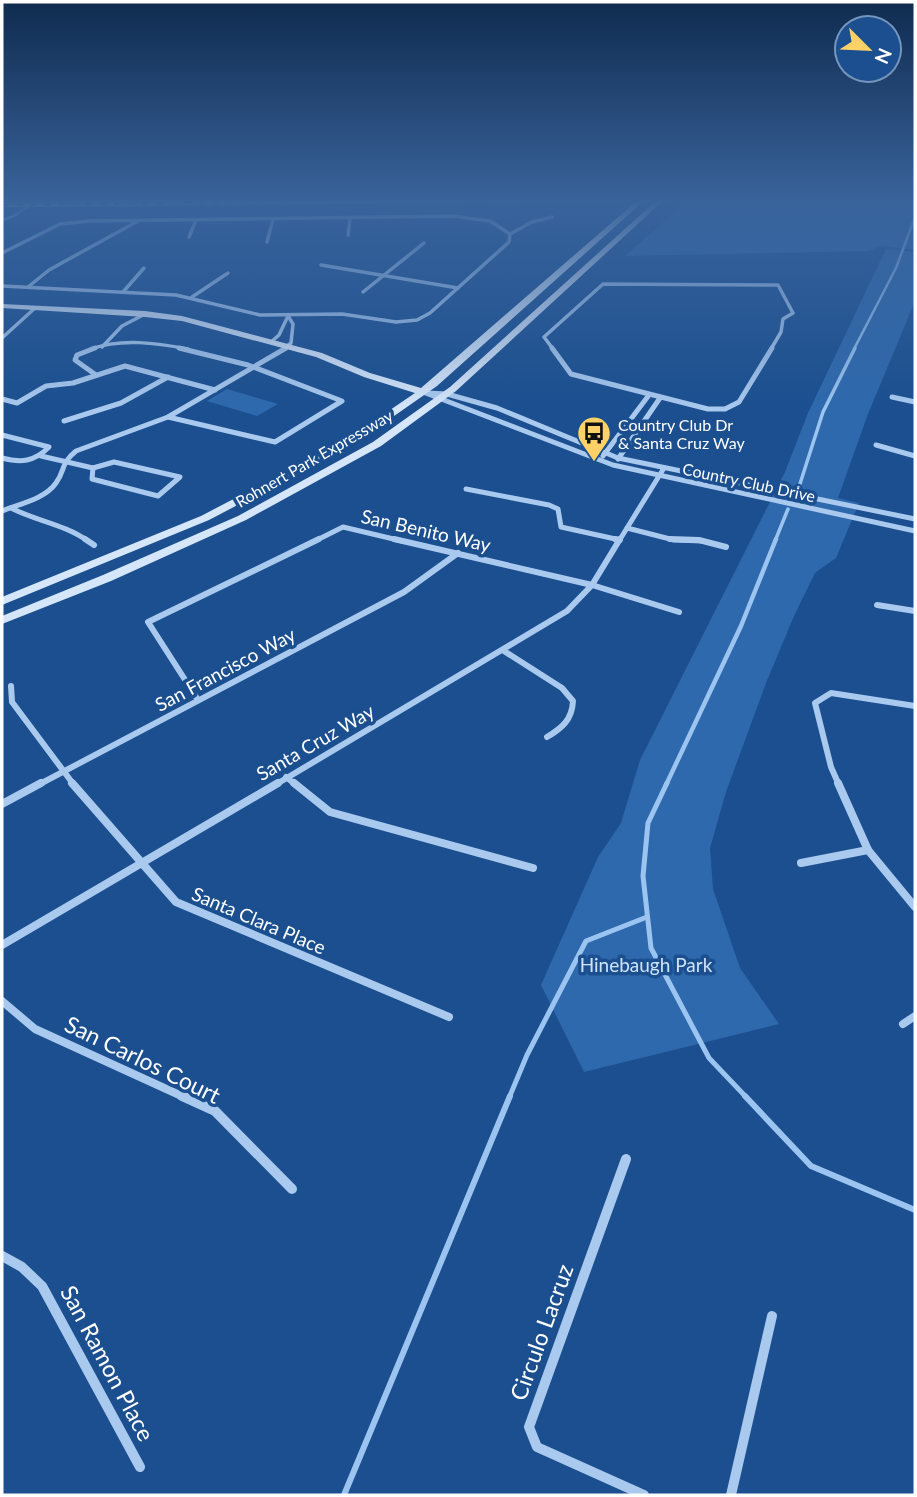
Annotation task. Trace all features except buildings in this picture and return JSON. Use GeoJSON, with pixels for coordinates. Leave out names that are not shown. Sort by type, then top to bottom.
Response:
{"type":"FeatureCollection","features":[{"type":"Feature","properties":{"kind":"main road","name":"Rohnert Park Expressway"},"geometry":{"type":"LineString","coordinates":[[2,601],[205,518],[318,460],[423,392],[563,269]]}},
{"type":"Feature","properties":{"kind":"main road","name":"Rohnert Park Expressway"},"geometry":{"type":"LineString","coordinates":[[2,620],[153,558],[242,517],[377,444],[443,398],[585,269]]}},
{"type":"Feature","properties":{"kind":"main road","name":"Country Club Drive"},"geometry":{"type":"LineString","coordinates":[[2,306],[145,314],[202,324],[287,346],[423,392]]}},
{"type":"Feature","properties":{"kind":"street"},"geometry":{"type":"LineString","coordinates":[[28,287],[51,269]]}},
{"type":"Feature","properties":{"kind":"street"},"geometry":{"type":"LineString","coordinates":[[123,292],[143,269]]}},
{"type":"Feature","properties":{"kind":"street"},"geometry":{"type":"LineString","coordinates":[[346,269],[458,288]]}},
{"type":"Feature","properties":{"kind":"street"},"geometry":{"type":"LineString","coordinates":[[363,292],[392,269]]}},
{"type":"Feature","properties":{"kind":"street"},"geometry":{"type":"LineString","coordinates":[[2,286],[192,297],[260,315],[342,314],[396,323],[417,320],[430,313],[479,269]]}},
{"type":"Feature","properties":{"kind":"street"},"geometry":{"type":"LineString","coordinates":[[192,297],[228,273]]}},
{"type":"Feature","properties":{"kind":"street"},"geometry":{"type":"LineString","coordinates":[[603,284],[778,285],[793,313],[783,319],[781,332],[739,402],[725,409],[708,409],[649,395],[570,374],[544,337],[603,284]]}},
{"type":"Feature","properties":{"kind":"street"},"geometry":{"type":"LineString","coordinates":[[2,338],[34,308]]}},
{"type":"Feature","properties":{"kind":"street"},"geometry":{"type":"LineString","coordinates":[[102,347],[122,326],[145,314]]}},
{"type":"Feature","properties":{"kind":"street"},"geometry":{"type":"LineString","coordinates":[[271,342],[279,335],[288,316]]}},
{"type":"Feature","properties":{"kind":"street"},"geometry":{"type":"LineString","coordinates":[[2,511],[42,495],[55,485],[64,461],[76,451],[168,417],[287,346],[291,343],[293,324],[288,316]]}},
{"type":"Feature","properties":{"kind":"street"},"geometry":{"type":"LineString","coordinates":[[96,375],[75,360],[83,351],[137,342],[156,343],[309,386],[342,401],[275,442],[168,417]]}},
{"type":"Feature","properties":{"kind":"street"},"geometry":{"type":"LineString","coordinates":[[2,400],[17,403],[46,387],[125,366],[215,390]]}},
{"type":"Feature","properties":{"kind":"street"},"geometry":{"type":"LineString","coordinates":[[64,421],[121,402],[168,377]]}},
{"type":"Feature","properties":{"kind":"street","name":"Country Club Drive"},"geometry":{"type":"LineString","coordinates":[[423,392],[542,424],[618,458],[915,519]]}},
{"type":"Feature","properties":{"kind":"street","name":"Country Club Drive"},"geometry":{"type":"LineString","coordinates":[[423,392],[487,414],[568,450],[613,466],[915,531]]}},
{"type":"Feature","properties":{"kind":"street"},"geometry":{"type":"LineString","coordinates":[[600,461],[649,395]]}},
{"type":"Feature","properties":{"kind":"street"},"geometry":{"type":"LineString","coordinates":[[892,397],[915,402]]}},
{"type":"Feature","properties":{"kind":"street"},"geometry":{"type":"LineString","coordinates":[[613,466],[660,398]]}},
{"type":"Feature","properties":{"kind":"street"},"geometry":{"type":"LineString","coordinates":[[2,435],[49,447],[41,456],[25,463],[2,458]]}},
{"type":"Feature","properties":{"kind":"street"},"geometry":{"type":"LineString","coordinates":[[876,445],[915,456]]}},
{"type":"Feature","properties":{"kind":"street"},"geometry":{"type":"LineString","coordinates":[[41,456],[93,468],[114,463],[180,477],[158,496],[92,479],[93,468]]}},
{"type":"Feature","properties":{"kind":"street","name":"Santa Cruz Way"},"geometry":{"type":"LineString","coordinates":[[2,945],[504,651],[567,611],[592,585],[664,468]]}},
{"type":"Feature","properties":{"kind":"street"},"geometry":{"type":"LineString","coordinates":[[466,489],[558,509],[561,527],[620,540]]}},
{"type":"Feature","properties":{"kind":"street"},"geometry":{"type":"LineString","coordinates":[[11,508],[30,518],[71,529],[94,545]]}},
{"type":"Feature","properties":{"kind":"street","name":"San Benito Way"},"geometry":{"type":"LineString","coordinates":[[198,700],[148,622],[343,527],[592,585],[679,611]]}},
{"type":"Feature","properties":{"kind":"street"},"geometry":{"type":"LineString","coordinates":[[627,528],[674,540],[699,540],[726,547]]}},
{"type":"Feature","properties":{"kind":"street","name":"San Francisco Way"},"geometry":{"type":"LineString","coordinates":[[2,804],[404,592],[458,553]]}},
{"type":"Feature","properties":{"kind":"street"},"geometry":{"type":"LineString","coordinates":[[877,605],[915,611]]}},
{"type":"Feature","properties":{"kind":"street"},"geometry":{"type":"LineString","coordinates":[[504,651],[562,688],[573,701],[573,713],[566,725],[547,737]]}},
{"type":"Feature","properties":{"kind":"street","name":"Santa Clara Place"},"geometry":{"type":"LineString","coordinates":[[11,686],[12,702],[63,772],[176,902],[449,1017]]}},
{"type":"Feature","properties":{"kind":"street"},"geometry":{"type":"LineString","coordinates":[[915,706],[831,693],[814,703],[831,767],[868,850],[915,907]]}},
{"type":"Feature","properties":{"kind":"street"},"geometry":{"type":"LineString","coordinates":[[286,777],[330,812],[533,868]]}},
{"type":"Feature","properties":{"kind":"street"},"geometry":{"type":"LineString","coordinates":[[801,863],[868,850]]}},
{"type":"Feature","properties":{"kind":"street","name":"San Carlos Court"},"geometry":{"type":"LineString","coordinates":[[2,1001],[35,1029],[215,1111],[292,1189]]}},
{"type":"Feature","properties":{"kind":"street"},"geometry":{"type":"LineString","coordinates":[[903,1024],[915,1016]]}},
{"type":"Feature","properties":{"kind":"street","name":"Circulo Lacruz"},"geometry":{"type":"LineString","coordinates":[[626,1159],[529,1427],[537,1447],[644,1495]]}},
{"type":"Feature","properties":{"kind":"street","name":"San Ramon Place"},"geometry":{"type":"LineString","coordinates":[[2,1256],[22,1267],[43,1286],[140,1467]]}},
{"type":"Feature","properties":{"kind":"street"},"geometry":{"type":"LineString","coordinates":[[731,1495],[772,1316]]}},
{"type":"Feature","properties":{"kind":"green space","name":"Hinebaugh Park"},"geometry":{"type":"Polygon","coordinates":[[[877,269],[915,269],[915,301],[868,414],[838,498],[859,503],[836,558],[815,573],[794,616],[726,792],[710,848],[713,889],[740,968],[779,1024],[584,1072],[541,985],[598,857],[621,823],[640,760],[785,472],[808,413],[877,269]]]}},
{"type":"Feature","properties":{"kind":"green space"},"geometry":{"type":"Polygon","coordinates":[[[227,389],[278,404],[257,416],[207,401],[227,389]]]}},
{"type":"Feature","properties":{"kind":"waterway"},"geometry":{"type":"LineString","coordinates":[[854,349],[896,269]]}},
{"type":"Feature","properties":{"kind":"waterway"},"geometry":{"type":"LineString","coordinates":[[798,490],[823,412],[855,348]]}},
{"type":"Feature","properties":{"kind":"waterway"},"geometry":{"type":"LineString","coordinates":[[775,541],[788,509]]}},
{"type":"Feature","properties":{"kind":"waterway"},"geometry":{"type":"LineString","coordinates":[[666,785],[741,626],[776,539]]}},
{"type":"Feature","properties":{"kind":"waterway"},"geometry":{"type":"LineString","coordinates":[[667,783],[648,823],[643,876],[651,948],[709,1058],[747,1098]]}},
{"type":"Feature","properties":{"kind":"waterway"},"geometry":{"type":"LineString","coordinates":[[509,1098],[527,1055],[586,941],[647,917]]}},
{"type":"Feature","properties":{"kind":"waterway"},"geometry":{"type":"LineString","coordinates":[[344,1495],[510,1096]]}},
{"type":"Feature","properties":{"kind":"waterway"},"geometry":{"type":"LineString","coordinates":[[745,1096],[811,1166],[915,1210]]}},
{"type":"Feature","properties":{"kind":"place","name":"Country Club Dr & Santa Cruz Way"},"geometry":{"type":"Point","coordinates":[594,463]}}]}
